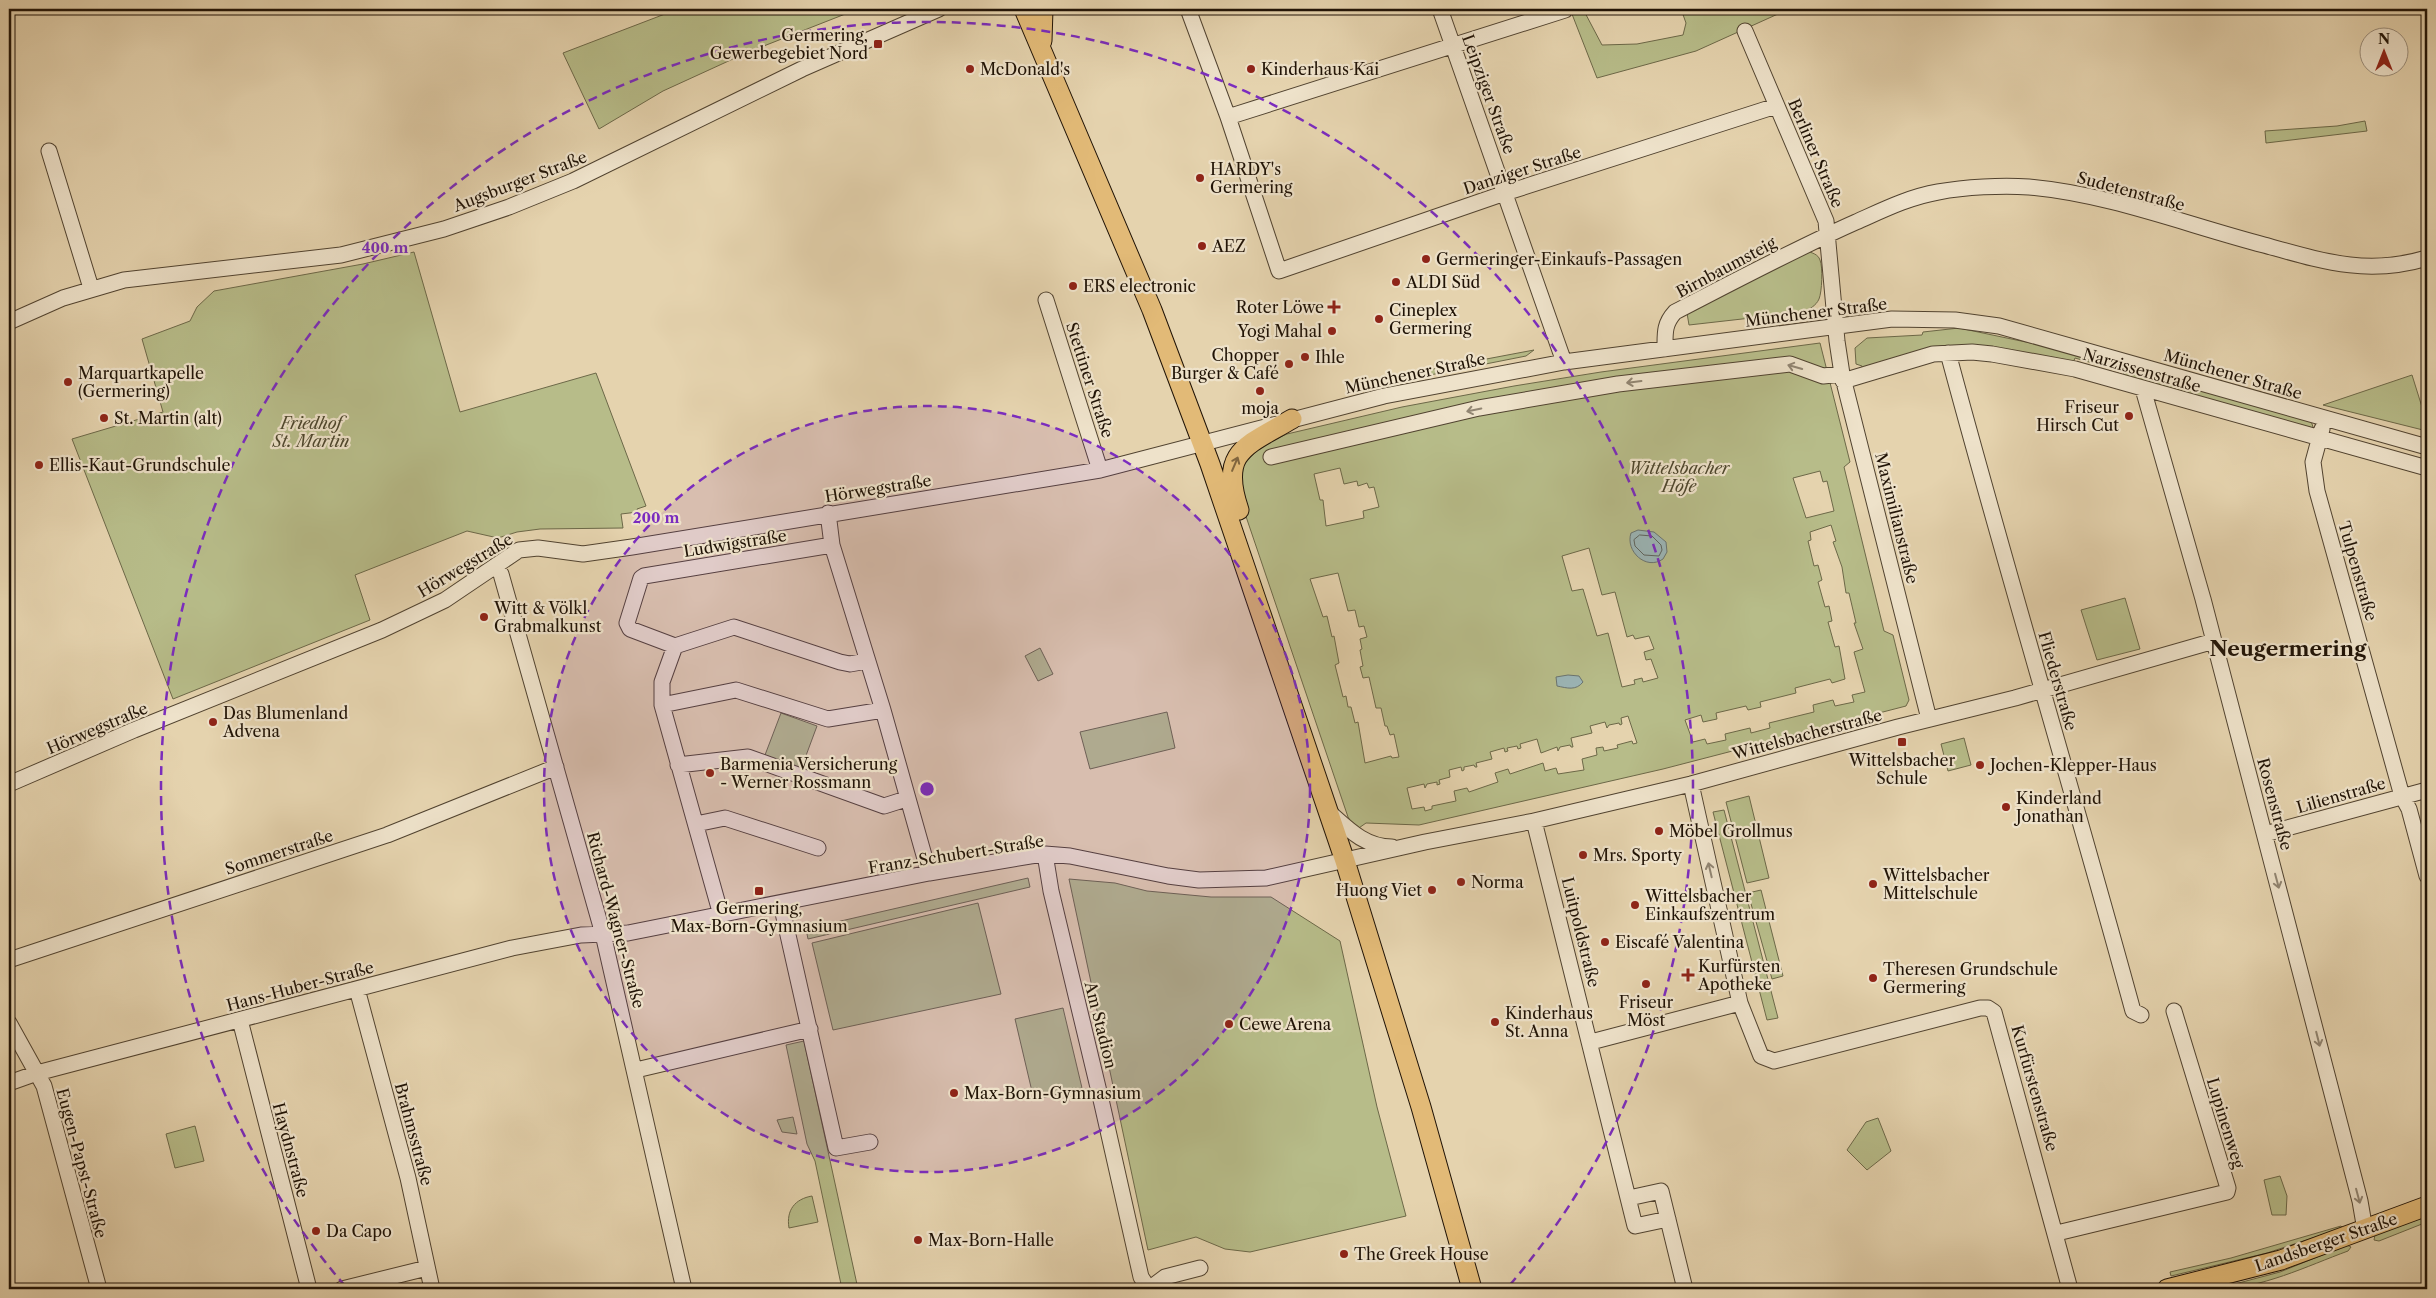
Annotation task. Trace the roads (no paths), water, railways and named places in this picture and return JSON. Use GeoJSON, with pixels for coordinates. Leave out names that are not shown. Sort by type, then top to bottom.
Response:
{"type":"FeatureCollection","features":[{"type":"Feature","properties":{"kind":"main road"},"geometry":{"type":"LineString","coordinates":[[1024,9],[1152,310],[1203,444],[1345,861],[1421,1107],[1472,1289]]}},
{"type":"Feature","properties":{"kind":"main road"},"geometry":{"type":"LineString","coordinates":[[1042,48],[1044,9]]}},
{"type":"Feature","properties":{"kind":"main road"},"geometry":{"type":"LineString","coordinates":[[1270,644],[1276,622],[1232,490],[1231,468],[1236,458],[1249,444],[1292,418]]}},
{"type":"Feature","properties":{"kind":"main road","name":"Landsberger Straße"},"geometry":{"type":"LineString","coordinates":[[2167,1289],[2280,1260],[2427,1206]]}},
{"type":"Feature","properties":{"kind":"street","name":"Augsburger Straße"},"geometry":{"type":"LineString","coordinates":[[9,322],[91,288],[124,280],[342,254],[444,229],[509,207],[574,181],[802,68],[936,9]]}},
{"type":"Feature","properties":{"kind":"street"},"geometry":{"type":"LineString","coordinates":[[1188,9],[1228,117],[1565,10]]}},
{"type":"Feature","properties":{"kind":"street","name":"Leipziger Straße"},"geometry":{"type":"LineString","coordinates":[[1440,9],[1564,362]]}},
{"type":"Feature","properties":{"kind":"street","name":"Berliner Straße"},"geometry":{"type":"LineString","coordinates":[[1744,31],[1826,221],[1835,325]]}},
{"type":"Feature","properties":{"kind":"street","name":"Danziger Straße"},"geometry":{"type":"LineString","coordinates":[[1228,117],[1279,271],[1505,193],[1776,106]]}},
{"type":"Feature","properties":{"kind":"street"},"geometry":{"type":"LineString","coordinates":[[49,151],[91,288]]}},
{"type":"Feature","properties":{"kind":"street","name":"Sudetenstraße"},"geometry":{"type":"LineString","coordinates":[[1828,234],[1897,204],[1938,192],[2028,187],[2084,196],[2334,264],[2376,268],[2406,264],[2427,258]]}},
{"type":"Feature","properties":{"kind":"street","name":"Birnbaumsteig"},"geometry":{"type":"LineString","coordinates":[[1665,349],[1664,331],[1668,320],[1675,312],[1828,234]]}},
{"type":"Feature","properties":{"kind":"street","name":"Stettiner Straße"},"geometry":{"type":"LineString","coordinates":[[1046,300],[1100,470]]}},
{"type":"Feature","properties":{"kind":"street","name":"Münchener Straße"},"geometry":{"type":"LineString","coordinates":[[1203,444],[1292,418],[1384,396],[1564,362],[1835,325],[1913,319],[1970,321],[1999,326],[2427,447]]}},
{"type":"Feature","properties":{"kind":"street","name":"Maximilianstraße"},"geometry":{"type":"LineString","coordinates":[[1835,325],[1842,377],[1930,719]]}},
{"type":"Feature","properties":{"kind":"street","name":"Narzissenstraße"},"geometry":{"type":"LineString","coordinates":[[1842,377],[1915,358],[1948,352],[1992,354],[2050,363],[2427,468]]}},
{"type":"Feature","properties":{"kind":"street","name":"Fliederstraße"},"geometry":{"type":"LineString","coordinates":[[1948,352],[1987,500],[2133,1010],[2141,1015]]}},
{"type":"Feature","properties":{"kind":"street"},"geometry":{"type":"LineString","coordinates":[[1271,457],[1479,408],[1591,388],[1790,364],[1822,376],[1842,377]]}},
{"type":"Feature","properties":{"kind":"street","name":"Rosenstraße"},"geometry":{"type":"LineString","coordinates":[[2143,389],[2214,640],[2360,1201],[2365,1230]]}},
{"type":"Feature","properties":{"kind":"street","name":"Tulpenstraße"},"geometry":{"type":"LineString","coordinates":[[2325,418],[2314,462],[2317,491],[2402,796],[2409,809],[2427,876]]}},
{"type":"Feature","properties":{"kind":"street","name":"Hörwegstraße"},"geometry":{"type":"LineString","coordinates":[[9,784],[134,730],[382,630],[445,600],[525,548],[584,554],[1100,470],[1203,444]]}},
{"type":"Feature","properties":{"kind":"street"},"geometry":{"type":"LineString","coordinates":[[828,513],[832,545],[883,710],[906,799],[929,873]]}},
{"type":"Feature","properties":{"kind":"street","name":"Ludwigstraße"},"geometry":{"type":"LineString","coordinates":[[675,646],[630,629],[627,623],[644,576],[832,545]]}},
{"type":"Feature","properties":{"kind":"street","name":"Richard-Wagner-Straße"},"geometry":{"type":"LineString","coordinates":[[495,566],[501,574],[603,934],[636,1070],[684,1289]]}},
{"type":"Feature","properties":{"kind":"street"},"geometry":{"type":"LineString","coordinates":[[721,915],[662,705],[662,682],[675,646],[734,627],[845,663],[867,660]]}},
{"type":"Feature","properties":{"kind":"street","name":"Wittelsbacherstraße"},"geometry":{"type":"LineString","coordinates":[[1345,861],[1406,846],[1534,821],[1691,784],[2042,690],[2214,640]]}},
{"type":"Feature","properties":{"kind":"street"},"geometry":{"type":"LineString","coordinates":[[662,705],[736,690],[828,719],[883,710]]}},
{"type":"Feature","properties":{"kind":"street"},"geometry":{"type":"LineString","coordinates":[[678,765],[748,757],[884,806],[906,799]]}},
{"type":"Feature","properties":{"kind":"street","name":"Sommerstraße"},"geometry":{"type":"LineString","coordinates":[[9,960],[394,833],[556,767]]}},
{"type":"Feature","properties":{"kind":"street","name":"Kurfürstenstraße"},"geometry":{"type":"LineString","coordinates":[[1691,784],[1740,1003],[1761,1056],[1774,1061],[1980,1008],[1988,1008],[1994,1012],[2057,1233],[2070,1289]]}},
{"type":"Feature","properties":{"kind":"street","name":"Lilienstraße"},"geometry":{"type":"LineString","coordinates":[[2265,834],[2427,790]]}},
{"type":"Feature","properties":{"kind":"street","name":"Wittelsbacherstraße"},"geometry":{"type":"LineString","coordinates":[[1327,810],[1352,832],[1369,843],[1382,846],[1406,846]]}},
{"type":"Feature","properties":{"kind":"street"},"geometry":{"type":"LineString","coordinates":[[696,824],[725,818],[818,848]]}},
{"type":"Feature","properties":{"kind":"street","name":"Luitpoldstraße"},"geometry":{"type":"LineString","coordinates":[[1534,821],[1591,1042],[1635,1226],[1668,1219]]}},
{"type":"Feature","properties":{"kind":"street","name":"Franz-Schubert-Straße"},"geometry":{"type":"LineString","coordinates":[[603,934],[628,933],[929,873],[1045,854],[1070,856],[1168,876],[1199,880],[1266,878],[1345,861]]}},
{"type":"Feature","properties":{"kind":"street","name":"Am Stadion"},"geometry":{"type":"LineString","coordinates":[[1045,854],[1051,891],[1141,1277],[1149,1289]]}},
{"type":"Feature","properties":{"kind":"street"},"geometry":{"type":"LineString","coordinates":[[780,904],[836,1148],[870,1142]]}},
{"type":"Feature","properties":{"kind":"street","name":"Hans-Huber-Straße"},"geometry":{"type":"LineString","coordinates":[[9,1083],[37,1073],[512,948],[603,934]]}},
{"type":"Feature","properties":{"kind":"street","name":"Brahmsstraße"},"geometry":{"type":"LineString","coordinates":[[357,989],[408,1178],[432,1289]]}},
{"type":"Feature","properties":{"kind":"street"},"geometry":{"type":"LineString","coordinates":[[1591,1042],[1740,1003]]}},
{"type":"Feature","properties":{"kind":"street","name":"Lupinenweg"},"geometry":{"type":"LineString","coordinates":[[2057,1233],[2227,1192],[2228,1188],[2174,1011]]}},
{"type":"Feature","properties":{"kind":"street","name":"Haydnstraße"},"geometry":{"type":"LineString","coordinates":[[240,1020],[310,1289]]}},
{"type":"Feature","properties":{"kind":"street","name":"Eugen-Papst-Straße"},"geometry":{"type":"LineString","coordinates":[[9,1023],[37,1073],[48,1098],[99,1289]]}},
{"type":"Feature","properties":{"kind":"street"},"geometry":{"type":"LineString","coordinates":[[636,1070],[810,1029]]}},
{"type":"Feature","properties":{"kind":"street"},"geometry":{"type":"LineString","coordinates":[[1629,1198],[1661,1191],[1685,1289]]}},
{"type":"Feature","properties":{"kind":"street"},"geometry":{"type":"LineString","coordinates":[[342,1289],[427,1268]]}},
{"type":"Feature","properties":{"kind":"street"},"geometry":{"type":"LineString","coordinates":[[1149,1289],[1165,1278],[1200,1268]]}},
{"type":"Feature","properties":{"kind":"water"},"geometry":{"type":"Polygon","coordinates":[[[1638,530],[1654,532],[1666,542],[1667,552],[1663,559],[1650,563],[1638,557],[1631,546],[1630,540],[1631,533],[1638,530]]]}},
{"type":"Feature","properties":{"kind":"water"},"geometry":{"type":"Polygon","coordinates":[[[1579,676],[1583,682],[1574,688],[1557,686],[1556,677],[1579,676]]]}},
{"type":"Feature","properties":{"kind":"place","name":"Germering, Gewerbegebiet Nord"},"geometry":{"type":"Point","coordinates":[878,44]}},
{"type":"Feature","properties":{"kind":"place","name":"McDonald's"},"geometry":{"type":"Point","coordinates":[970,69]}},
{"type":"Feature","properties":{"kind":"place","name":"Kinderhaus Kai"},"geometry":{"type":"Point","coordinates":[1251,69]}},
{"type":"Feature","properties":{"kind":"place","name":"HARDY's Germering"},"geometry":{"type":"Point","coordinates":[1200,178]}},
{"type":"Feature","properties":{"kind":"place","name":"AEZ"},"geometry":{"type":"Point","coordinates":[1202,246]}},
{"type":"Feature","properties":{"kind":"place","name":"Germeringer-Einkaufs-Passagen"},"geometry":{"type":"Point","coordinates":[1426,259]}},
{"type":"Feature","properties":{"kind":"place","name":"ALDI Süd"},"geometry":{"type":"Point","coordinates":[1396,282]}},
{"type":"Feature","properties":{"kind":"place","name":"ERS electronic"},"geometry":{"type":"Point","coordinates":[1073,286]}},
{"type":"Feature","properties":{"kind":"place","name":"Roter Löwe"},"geometry":{"type":"Point","coordinates":[1334,307]}},
{"type":"Feature","properties":{"kind":"place","name":"Cineplex Germering"},"geometry":{"type":"Point","coordinates":[1379,319]}},
{"type":"Feature","properties":{"kind":"place","name":"Yogi Mahal"},"geometry":{"type":"Point","coordinates":[1332,331]}},
{"type":"Feature","properties":{"kind":"place","name":"Ihle"},"geometry":{"type":"Point","coordinates":[1305,357]}},
{"type":"Feature","properties":{"kind":"place","name":"Chopper Burger & Café"},"geometry":{"type":"Point","coordinates":[1289,364]}},
{"type":"Feature","properties":{"kind":"place","name":"Marquartkapelle (Germering)"},"geometry":{"type":"Point","coordinates":[68,382]}},
{"type":"Feature","properties":{"kind":"place","name":"moja"},"geometry":{"type":"Point","coordinates":[1260,391]}},
{"type":"Feature","properties":{"kind":"place","name":"Friseur Hirsch Cut"},"geometry":{"type":"Point","coordinates":[2129,416]}},
{"type":"Feature","properties":{"kind":"place","name":"St. Martin (alt)"},"geometry":{"type":"Point","coordinates":[104,418]}},
{"type":"Feature","properties":{"kind":"place","name":"Ellis-Kaut-Grundschule"},"geometry":{"type":"Point","coordinates":[39,465]}},
{"type":"Feature","properties":{"kind":"place","name":"Witt & Völkl Grabmalkunst"},"geometry":{"type":"Point","coordinates":[484,617]}},
{"type":"Feature","properties":{"kind":"place","name":"Das Blumenland Advena"},"geometry":{"type":"Point","coordinates":[213,722]}},
{"type":"Feature","properties":{"kind":"place","name":"Wittelsbacher Schule"},"geometry":{"type":"Point","coordinates":[1902,742]}},
{"type":"Feature","properties":{"kind":"place","name":"Jochen-Klepper-Haus"},"geometry":{"type":"Point","coordinates":[1980,765]}},
{"type":"Feature","properties":{"kind":"place","name":"Barmenia Versicherung - Werner Rossmann"},"geometry":{"type":"Point","coordinates":[710,773]}},
{"type":"Feature","properties":{"kind":"place","name":"Kinderland Jonathan"},"geometry":{"type":"Point","coordinates":[2006,807]}},
{"type":"Feature","properties":{"kind":"place","name":"Möbel Grollmus"},"geometry":{"type":"Point","coordinates":[1659,831]}},
{"type":"Feature","properties":{"kind":"place","name":"Mrs. Sporty"},"geometry":{"type":"Point","coordinates":[1583,855]}},
{"type":"Feature","properties":{"kind":"place","name":"Norma"},"geometry":{"type":"Point","coordinates":[1461,882]}},
{"type":"Feature","properties":{"kind":"place","name":"Wittelsbacher Mittelschule"},"geometry":{"type":"Point","coordinates":[1873,884]}},
{"type":"Feature","properties":{"kind":"place","name":"Huong Viet"},"geometry":{"type":"Point","coordinates":[1432,890]}},
{"type":"Feature","properties":{"kind":"place","name":"Germering, Max-Born-Gymnasium"},"geometry":{"type":"Point","coordinates":[759,891]}},
{"type":"Feature","properties":{"kind":"place","name":"Wittelsbacher Einkaufszentrum"},"geometry":{"type":"Point","coordinates":[1635,905]}},
{"type":"Feature","properties":{"kind":"place","name":"Eiscafé Valentina"},"geometry":{"type":"Point","coordinates":[1605,942]}},
{"type":"Feature","properties":{"kind":"place","name":"Kurfürsten Apotheke"},"geometry":{"type":"Point","coordinates":[1688,975]}},
{"type":"Feature","properties":{"kind":"place","name":"Theresen Grundschule Germering"},"geometry":{"type":"Point","coordinates":[1873,978]}},
{"type":"Feature","properties":{"kind":"place","name":"Friseur Möst"},"geometry":{"type":"Point","coordinates":[1646,984]}},
{"type":"Feature","properties":{"kind":"place","name":"Kinderhaus St. Anna"},"geometry":{"type":"Point","coordinates":[1495,1022]}},
{"type":"Feature","properties":{"kind":"place","name":"Cewe Arena"},"geometry":{"type":"Point","coordinates":[1229,1024]}},
{"type":"Feature","properties":{"kind":"place","name":"Max-Born-Gymnasium"},"geometry":{"type":"Point","coordinates":[954,1093]}},
{"type":"Feature","properties":{"kind":"place","name":"Da Capo"},"geometry":{"type":"Point","coordinates":[316,1231]}},
{"type":"Feature","properties":{"kind":"place","name":"Max-Born-Halle"},"geometry":{"type":"Point","coordinates":[918,1240]}},
{"type":"Feature","properties":{"kind":"place","name":"The Greek House"},"geometry":{"type":"Point","coordinates":[1344,1254]}},
{"type":"Feature","properties":{"kind":"district","name":"Neugermering"},"geometry":{"type":"Point","coordinates":[2288,649]}},
{"type":"Feature","properties":{"kind":"park label","name":"Friedhof St. Martin"},"geometry":{"type":"Point","coordinates":[311,432]}},
{"type":"Feature","properties":{"kind":"park label","name":"Wittelsbacher Höfe"},"geometry":{"type":"Point","coordinates":[1679,477]}}]}
